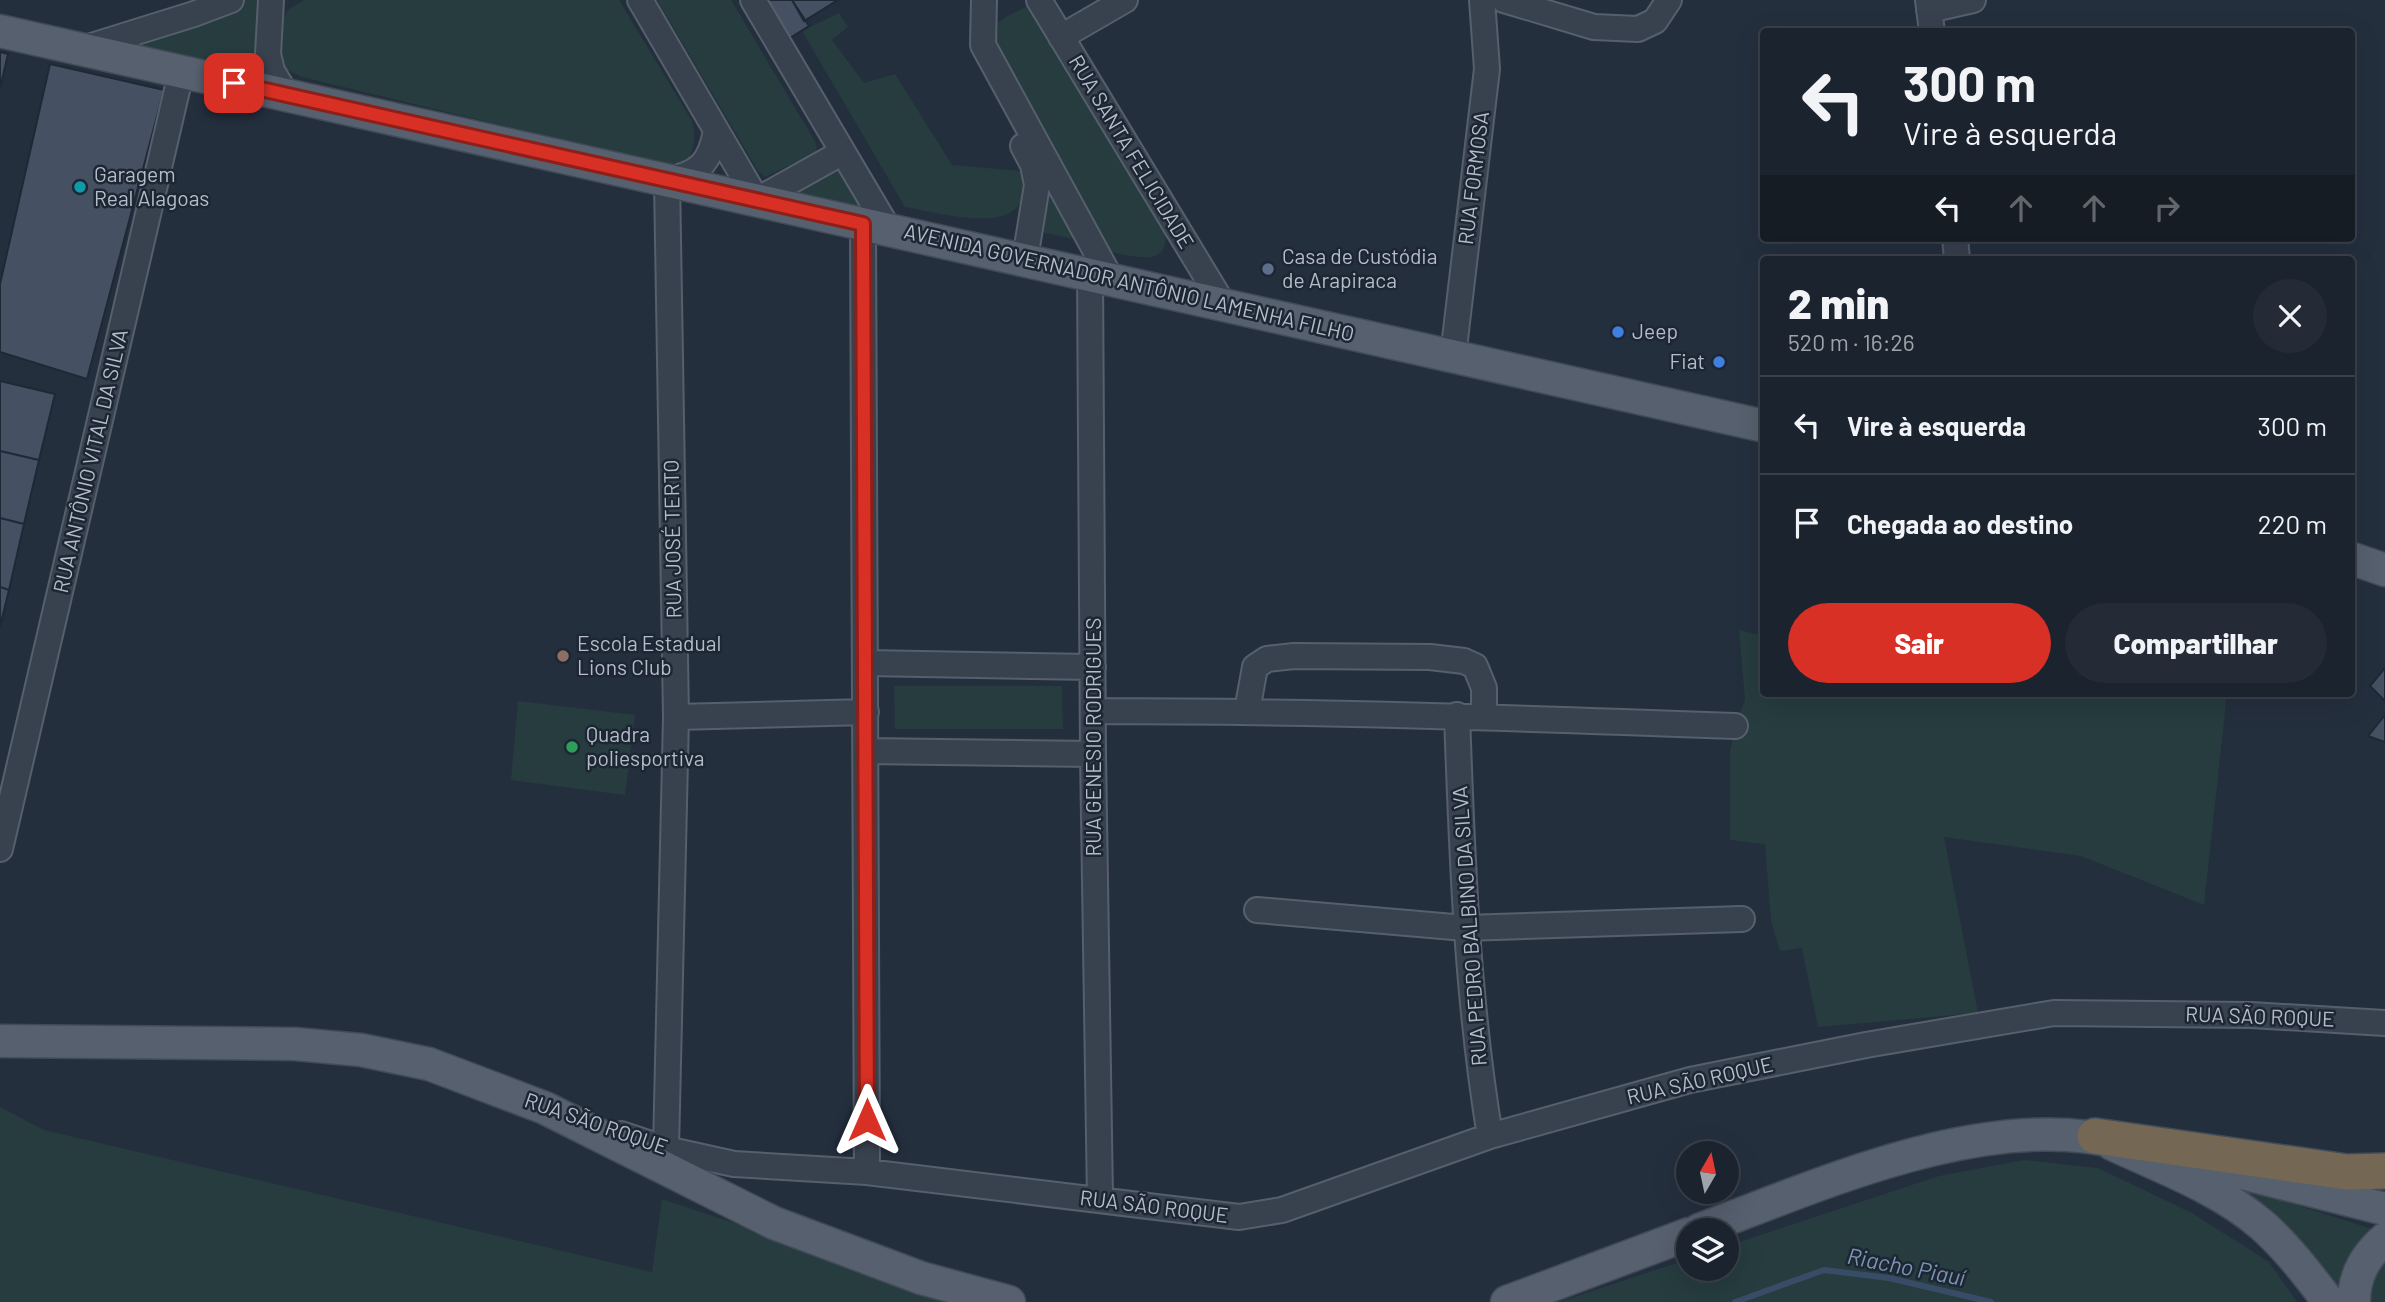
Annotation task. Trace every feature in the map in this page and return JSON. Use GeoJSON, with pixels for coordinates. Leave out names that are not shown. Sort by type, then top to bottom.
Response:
{"type":"FeatureCollection","features":[{"type":"Feature","properties":{"kind":"highway"},"geometry":{"type":"LineString","coordinates":[[2095,1136],[2347,1172],[2385,1171]]}},
{"type":"Feature","properties":{"kind":"main road","name":"AVENIDA GOVERNADOR ANTÔNIO LAMENHA FILHO"},"geometry":{"type":"LineString","coordinates":[[0,31],[1760,425]]}},
{"type":"Feature","properties":{"kind":"main road"},"geometry":{"type":"LineString","coordinates":[[2355,558],[2385,562]]}},
{"type":"Feature","properties":{"kind":"main road"},"geometry":{"type":"LineString","coordinates":[[2355,559],[2385,570]]}},
{"type":"Feature","properties":{"kind":"main road","name":"RUA SÃO ROQUE"},"geometry":{"type":"LineString","coordinates":[[0,1041],[295,1044],[362,1050],[429,1064],[545,1108]]}},
{"type":"Feature","properties":{"kind":"main road"},"geometry":{"type":"LineString","coordinates":[[545,1108],[774,1223],[921,1278],[1009,1302]]}},
{"type":"Feature","properties":{"kind":"main road"},"geometry":{"type":"LineString","coordinates":[[1731,1218],[1868,1167],[1967,1142],[2021,1136],[2095,1136],[2385,1209]]}},
{"type":"Feature","properties":{"kind":"main road"},"geometry":{"type":"LineString","coordinates":[[2095,1136],[2206,1188],[2261,1225],[2299,1263],[2329,1302]]}},
{"type":"Feature","properties":{"kind":"main road"},"geometry":{"type":"LineString","coordinates":[[1507,1302],[1676,1239]]}},
{"type":"Feature","properties":{"kind":"main road"},"geometry":{"type":"LineString","coordinates":[[2354,1302],[2358,1271],[2371,1251],[2385,1239]]}},
{"type":"Feature","properties":{"kind":"street"},"geometry":{"type":"LineString","coordinates":[[85,48],[230,0]]}},
{"type":"Feature","properties":{"kind":"street"},"geometry":{"type":"LineString","coordinates":[[271,0],[268,54],[272,71],[286,94]]}},
{"type":"Feature","properties":{"kind":"street"},"geometry":{"type":"LineString","coordinates":[[640,0],[757,200],[843,152]]}},
{"type":"Feature","properties":{"kind":"street"},"geometry":{"type":"LineString","coordinates":[[753,0],[843,152],[876,227],[866,663],[867,1172]]}},
{"type":"Feature","properties":{"kind":"street"},"geometry":{"type":"LineString","coordinates":[[970,0],[971,32],[980,63],[1033,165],[1036,176],[1037,185],[1025,259]]}},
{"type":"Feature","properties":{"kind":"street"},"geometry":{"type":"LineString","coordinates":[[984,0],[983,45],[1101,276]]}},
{"type":"Feature","properties":{"kind":"street","name":"RUA SANTA FELICIDADE"},"geometry":{"type":"LineString","coordinates":[[1039,0],[1223,304]]}},
{"type":"Feature","properties":{"kind":"street"},"geometry":{"type":"LineString","coordinates":[[1061,37],[1125,0]]}},
{"type":"Feature","properties":{"kind":"street","name":"RUA FORMOSA"},"geometry":{"type":"LineString","coordinates":[[1453,356],[1487,69],[1482,0]]}},
{"type":"Feature","properties":{"kind":"street"},"geometry":{"type":"LineString","coordinates":[[1504,0],[1594,27],[1638,29],[1655,21],[1669,0]]}},
{"type":"Feature","properties":{"kind":"street"},"geometry":{"type":"LineString","coordinates":[[1930,14],[1973,0]]}},
{"type":"Feature","properties":{"kind":"street","name":"RUA ANTÔNIO VITAL DA SILVA"},"geometry":{"type":"LineString","coordinates":[[0,849],[181,73]]}},
{"type":"Feature","properties":{"kind":"street"},"geometry":{"type":"LineString","coordinates":[[667,180],[681,178],[699,170],[707,159],[716,131]]}},
{"type":"Feature","properties":{"kind":"street","name":"RUA JOSÉ TERTO"},"geometry":{"type":"LineString","coordinates":[[666,1149],[676,717],[667,180]]}},
{"type":"Feature","properties":{"kind":"street","name":"RUA GENESIO RODRIGUES"},"geometry":{"type":"LineString","coordinates":[[1100,1199],[1093,667],[1101,276]]}},
{"type":"Feature","properties":{"kind":"street"},"geometry":{"type":"LineString","coordinates":[[1247,711],[1255,667],[1267,659],[1294,656],[1430,657],[1464,660],[1475,666],[1484,688],[1484,716]]}},
{"type":"Feature","properties":{"kind":"street"},"geometry":{"type":"LineString","coordinates":[[866,663],[1093,667]]}},
{"type":"Feature","properties":{"kind":"street"},"geometry":{"type":"LineString","coordinates":[[1093,711],[1457,715],[1735,726]]}},
{"type":"Feature","properties":{"kind":"street"},"geometry":{"type":"LineString","coordinates":[[676,717],[866,712]]}},
{"type":"Feature","properties":{"kind":"street","name":"RUA PEDRO BALBINO DA SILVA"},"geometry":{"type":"LineString","coordinates":[[1457,715],[1465,928],[1479,1067],[1490,1136]]}},
{"type":"Feature","properties":{"kind":"street"},"geometry":{"type":"LineString","coordinates":[[866,751],[1093,754]]}},
{"type":"Feature","properties":{"kind":"street"},"geometry":{"type":"LineString","coordinates":[[1257,910],[1465,928],[1742,919]]}},
{"type":"Feature","properties":{"kind":"street","name":"RUA SÃO ROQUE"},"geometry":{"type":"LineString","coordinates":[[545,1108],[666,1149],[734,1164],[867,1172],[1239,1217],[1282,1210],[1490,1136],[1690,1080],[1867,1045],[2054,1013],[2251,1015],[2385,1023]]}},
{"type":"Feature","properties":{"kind":"green space"},"geometry":{"type":"Polygon","coordinates":[[[224,0],[271,0],[286,94],[85,48],[224,0]]]}},
{"type":"Feature","properties":{"kind":"green space"},"geometry":{"type":"Polygon","coordinates":[[[304,0],[619,0],[692,121],[694,143],[691,153],[686,164],[671,166],[302,77],[287,70],[279,57],[279,25],[289,9],[304,0]]]}},
{"type":"Feature","properties":{"kind":"green space"},"geometry":{"type":"Polygon","coordinates":[[[657,0],[731,0],[816,143],[817,152],[765,177],[758,171],[657,0]]]}},
{"type":"Feature","properties":{"kind":"green space"},"geometry":{"type":"Polygon","coordinates":[[[1032,4],[1164,225],[1166,240],[1157,255],[1139,257],[1105,251],[990,34],[1002,20],[1032,4]]]}},
{"type":"Feature","properties":{"kind":"green space"},"geometry":{"type":"Polygon","coordinates":[[[839,13],[848,27],[832,40],[864,83],[895,74],[952,165],[1020,171],[1023,193],[1016,208],[1003,216],[984,218],[905,207],[802,31],[839,13]]]}},
{"type":"Feature","properties":{"kind":"green space"},"geometry":{"type":"Polygon","coordinates":[[[843,152],[889,230],[757,200],[843,152]]]}},
{"type":"Feature","properties":{"kind":"green space"},"geometry":{"type":"Polygon","coordinates":[[[1047,186],[1076,235],[1074,239],[1036,231],[1047,186]]]}},
{"type":"Feature","properties":{"kind":"green space"},"geometry":{"type":"Polygon","coordinates":[[[1739,630],[1760,635],[1760,697],[2227,697],[2204,905],[2081,856],[1944,837],[1978,1013],[1818,1027],[1802,948],[1780,951],[1771,921],[1765,844],[1730,840],[1730,752],[1735,726],[1745,700],[1739,630]]]}},
{"type":"Feature","properties":{"kind":"green space"},"geometry":{"type":"Polygon","coordinates":[[[894,686],[1062,686],[1063,729],[895,729],[894,686]]]}},
{"type":"Feature","properties":{"kind":"green space","name":"Quadra poliesportiva"},"geometry":{"type":"Polygon","coordinates":[[[518,701],[635,715],[625,795],[511,780],[518,701]]]}},
{"type":"Feature","properties":{"kind":"green space"},"geometry":{"type":"Polygon","coordinates":[[[0,1107],[44,1130],[652,1272],[662,1199],[972,1302],[0,1302],[0,1107]]]}},
{"type":"Feature","properties":{"kind":"green space"},"geometry":{"type":"Polygon","coordinates":[[[2024,1160],[2098,1168],[2192,1213],[2269,1262],[2297,1302],[1559,1302],[1676,1263],[1676,1281],[1739,1281],[1739,1242],[1939,1176],[2024,1160]]]}},
{"type":"Feature","properties":{"kind":"green space"},"geometry":{"type":"Polygon","coordinates":[[[2201,1175],[2385,1233],[2385,1302],[2341,1302],[2201,1175]]]}},
{"type":"Feature","properties":{"kind":"building"},"geometry":{"type":"Polygon","coordinates":[[[760,0],[792,0],[809,26],[785,41],[760,0]]]}},
{"type":"Feature","properties":{"kind":"building"},"geometry":{"type":"Polygon","coordinates":[[[792,0],[838,0],[804,21],[792,0]]]}},
{"type":"Feature","properties":{"kind":"building"},"geometry":{"type":"Polygon","coordinates":[[[0,52],[8,54],[0,89],[0,52]]]}},
{"type":"Feature","properties":{"kind":"building","name":"Garagem Real Alagoas"},"geometry":{"type":"Polygon","coordinates":[[[50,64],[164,90],[87,379],[0,352],[0,284],[50,64]]]}},
{"type":"Feature","properties":{"kind":"building"},"geometry":{"type":"Polygon","coordinates":[[[0,381],[55,394],[39,460],[0,451],[0,381]]]}},
{"type":"Feature","properties":{"kind":"building"},"geometry":{"type":"Polygon","coordinates":[[[0,451],[39,460],[24,524],[0,518],[0,451]]]}},
{"type":"Feature","properties":{"kind":"building"},"geometry":{"type":"Polygon","coordinates":[[[0,518],[24,524],[9,590],[0,587],[0,518]]]}},
{"type":"Feature","properties":{"kind":"building"},"geometry":{"type":"Polygon","coordinates":[[[0,587],[9,590],[0,627],[0,587]]]}},
{"type":"Feature","properties":{"kind":"building"},"geometry":{"type":"Polygon","coordinates":[[[2385,668],[2385,701],[2370,686],[2385,668]]]}},
{"type":"Feature","properties":{"kind":"building"},"geometry":{"type":"Polygon","coordinates":[[[2385,715],[2385,742],[2368,736],[2385,715]]]}},
{"type":"Feature","properties":{"kind":"waterway","name":"Riacho Piauí"},"geometry":{"type":"LineString","coordinates":[[1735,1302],[1824,1270],[1889,1278],[1991,1302]]}},
{"type":"Feature","properties":{"kind":"place","name":"Garagem Real Alagoas"},"geometry":{"type":"Point","coordinates":[80,187]}},
{"type":"Feature","properties":{"kind":"place","name":"Casa de Custódia de Arapiraca"},"geometry":{"type":"Point","coordinates":[1268,269]}},
{"type":"Feature","properties":{"kind":"place","name":"Jeep"},"geometry":{"type":"Point","coordinates":[1618,332]}},
{"type":"Feature","properties":{"kind":"place","name":"Fiat"},"geometry":{"type":"Point","coordinates":[1719,362]}},
{"type":"Feature","properties":{"kind":"place","name":"Escola Estadual Lions Club"},"geometry":{"type":"Point","coordinates":[563,656]}},
{"type":"Feature","properties":{"kind":"place","name":"Quadra poliesportiva"},"geometry":{"type":"Point","coordinates":[572,747]}},
{"type":"Feature","properties":{"kind":"route"},"geometry":{"type":"LineString","coordinates":[[234,83],[863,224],[867,1120]]}}]}
